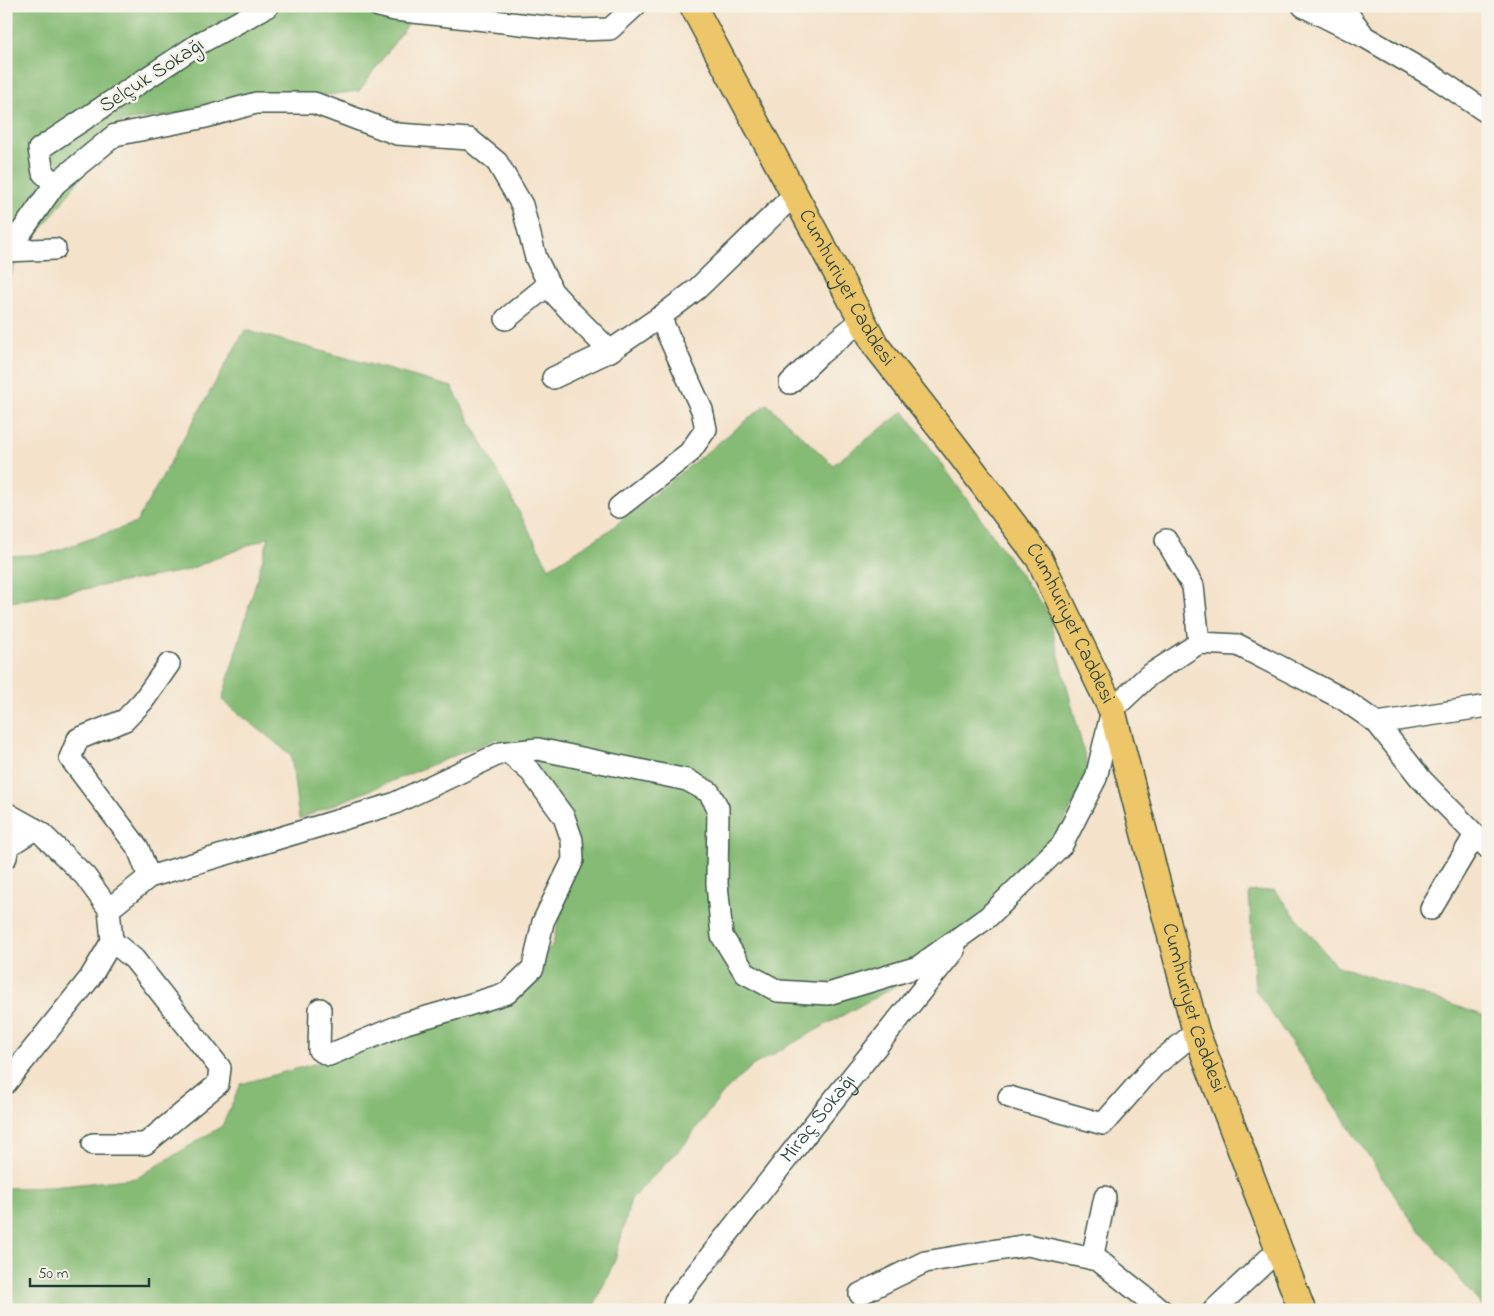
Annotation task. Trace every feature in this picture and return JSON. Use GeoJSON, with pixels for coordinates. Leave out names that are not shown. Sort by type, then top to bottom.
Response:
{"type":"FeatureCollection","features":[{"type":"Feature","properties":{"kind":"main road","name":"Cumhuriyet Caddesi"},"geometry":{"type":"LineString","coordinates":[[693,6],[876,346],[1039,558],[1112,710],[1196,1032],[1302,1310]]}},
{"type":"Feature","properties":{"kind":"street","name":"Selçuk Sokağı"},"geometry":{"type":"LineString","coordinates":[[55,184],[43,172],[39,150],[200,43],[268,6]]}},
{"type":"Feature","properties":{"kind":"street"},"geometry":{"type":"LineString","coordinates":[[379,6],[395,10],[574,30],[610,29],[635,6]]}},
{"type":"Feature","properties":{"kind":"street"},"geometry":{"type":"LineString","coordinates":[[1303,6],[1365,37],[1439,80],[1488,113]]}},
{"type":"Feature","properties":{"kind":"street"},"geometry":{"type":"LineString","coordinates":[[1342,6],[1365,37]]}},
{"type":"Feature","properties":{"kind":"street"},"geometry":{"type":"LineString","coordinates":[[6,245],[22,231],[55,184],[115,135],[206,117],[256,103],[314,103],[397,134],[468,139],[497,162],[522,206],[536,258],[552,291],[610,351]]}},
{"type":"Feature","properties":{"kind":"street"},"geometry":{"type":"LineString","coordinates":[[553,378],[610,351],[660,317],[697,288],[794,195]]}},
{"type":"Feature","properties":{"kind":"street"},"geometry":{"type":"LineString","coordinates":[[6,250],[55,249]]}},
{"type":"Feature","properties":{"kind":"street"},"geometry":{"type":"LineString","coordinates":[[506,320],[549,284]]}},
{"type":"Feature","properties":{"kind":"street"},"geometry":{"type":"LineString","coordinates":[[618,507],[689,453],[706,429],[702,410],[660,317]]}},
{"type":"Feature","properties":{"kind":"street"},"geometry":{"type":"LineString","coordinates":[[790,383],[820,354],[862,320]]}},
{"type":"Feature","properties":{"kind":"street"},"geometry":{"type":"LineString","coordinates":[[1166,540],[1193,586],[1199,643]]}},
{"type":"Feature","properties":{"kind":"street"},"geometry":{"type":"LineString","coordinates":[[109,910],[150,877],[393,804],[501,753],[538,750],[688,780],[709,792],[718,808],[717,884],[722,936],[745,973],[778,992],[828,994],[918,967],[988,917],[1062,845],[1096,778],[1112,710],[1148,676],[1199,643],[1238,645],[1343,699],[1377,723],[1421,779],[1481,842],[1431,909]]}},
{"type":"Feature","properties":{"kind":"street"},"geometry":{"type":"LineString","coordinates":[[150,877],[138,848],[70,758],[78,739],[125,720],[144,701],[169,664]]}},
{"type":"Feature","properties":{"kind":"street"},"geometry":{"type":"LineString","coordinates":[[1377,723],[1488,706]]}},
{"type":"Feature","properties":{"kind":"street"},"geometry":{"type":"LineString","coordinates":[[320,1008],[319,1050],[329,1055],[406,1023],[507,993],[533,968],[543,922],[573,860],[572,840],[564,817],[531,772],[508,752]]}},
{"type":"Feature","properties":{"kind":"street"},"geometry":{"type":"LineString","coordinates":[[6,813],[40,832],[85,876],[109,910],[112,941],[90,978],[6,1083]]}},
{"type":"Feature","properties":{"kind":"street"},"geometry":{"type":"LineString","coordinates":[[6,857],[8,846],[34,829]]}},
{"type":"Feature","properties":{"kind":"street","name":"Miraç Sokağı"},"geometry":{"type":"LineString","coordinates":[[673,1310],[675,1301],[970,930]]}},
{"type":"Feature","properties":{"kind":"street"},"geometry":{"type":"LineString","coordinates":[[93,1144],[145,1144],[218,1084],[220,1068],[134,959],[112,941]]}},
{"type":"Feature","properties":{"kind":"street"},"geometry":{"type":"LineString","coordinates":[[1008,1097],[1103,1124],[1153,1067],[1196,1032]]}},
{"type":"Feature","properties":{"kind":"street"},"geometry":{"type":"LineString","coordinates":[[1092,1259],[1104,1197]]}},
{"type":"Feature","properties":{"kind":"street"},"geometry":{"type":"LineString","coordinates":[[860,1294],[925,1262],[1028,1245],[1098,1260],[1161,1310]]}},
{"type":"Feature","properties":{"kind":"street"},"geometry":{"type":"LineString","coordinates":[[1214,1310],[1278,1250]]}},
{"type":"Feature","properties":{"kind":"green space"},"geometry":{"type":"Polygon","coordinates":[[[6,6],[400,6],[411,20],[359,91],[124,121],[15,264],[6,291],[6,6]]]}},
{"type":"Feature","properties":{"kind":"green space"},"geometry":{"type":"Polygon","coordinates":[[[245,330],[452,387],[549,568],[607,532],[767,404],[833,465],[904,411],[1048,613],[1089,772],[1045,861],[906,980],[752,1066],[723,1093],[684,1145],[631,1199],[615,1260],[592,1310],[6,1310],[6,1188],[52,1187],[137,1178],[222,1126],[241,1084],[328,1060],[500,989],[552,946],[578,848],[498,738],[299,819],[291,755],[222,700],[269,537],[185,571],[6,603],[6,556],[47,554],[136,523],[245,330]]]}},
{"type":"Feature","properties":{"kind":"green space"},"geometry":{"type":"Polygon","coordinates":[[[1274,890],[1335,965],[1488,1017],[1488,1310],[1485,1310],[1407,1214],[1255,989],[1249,892],[1274,890]]]}}]}
